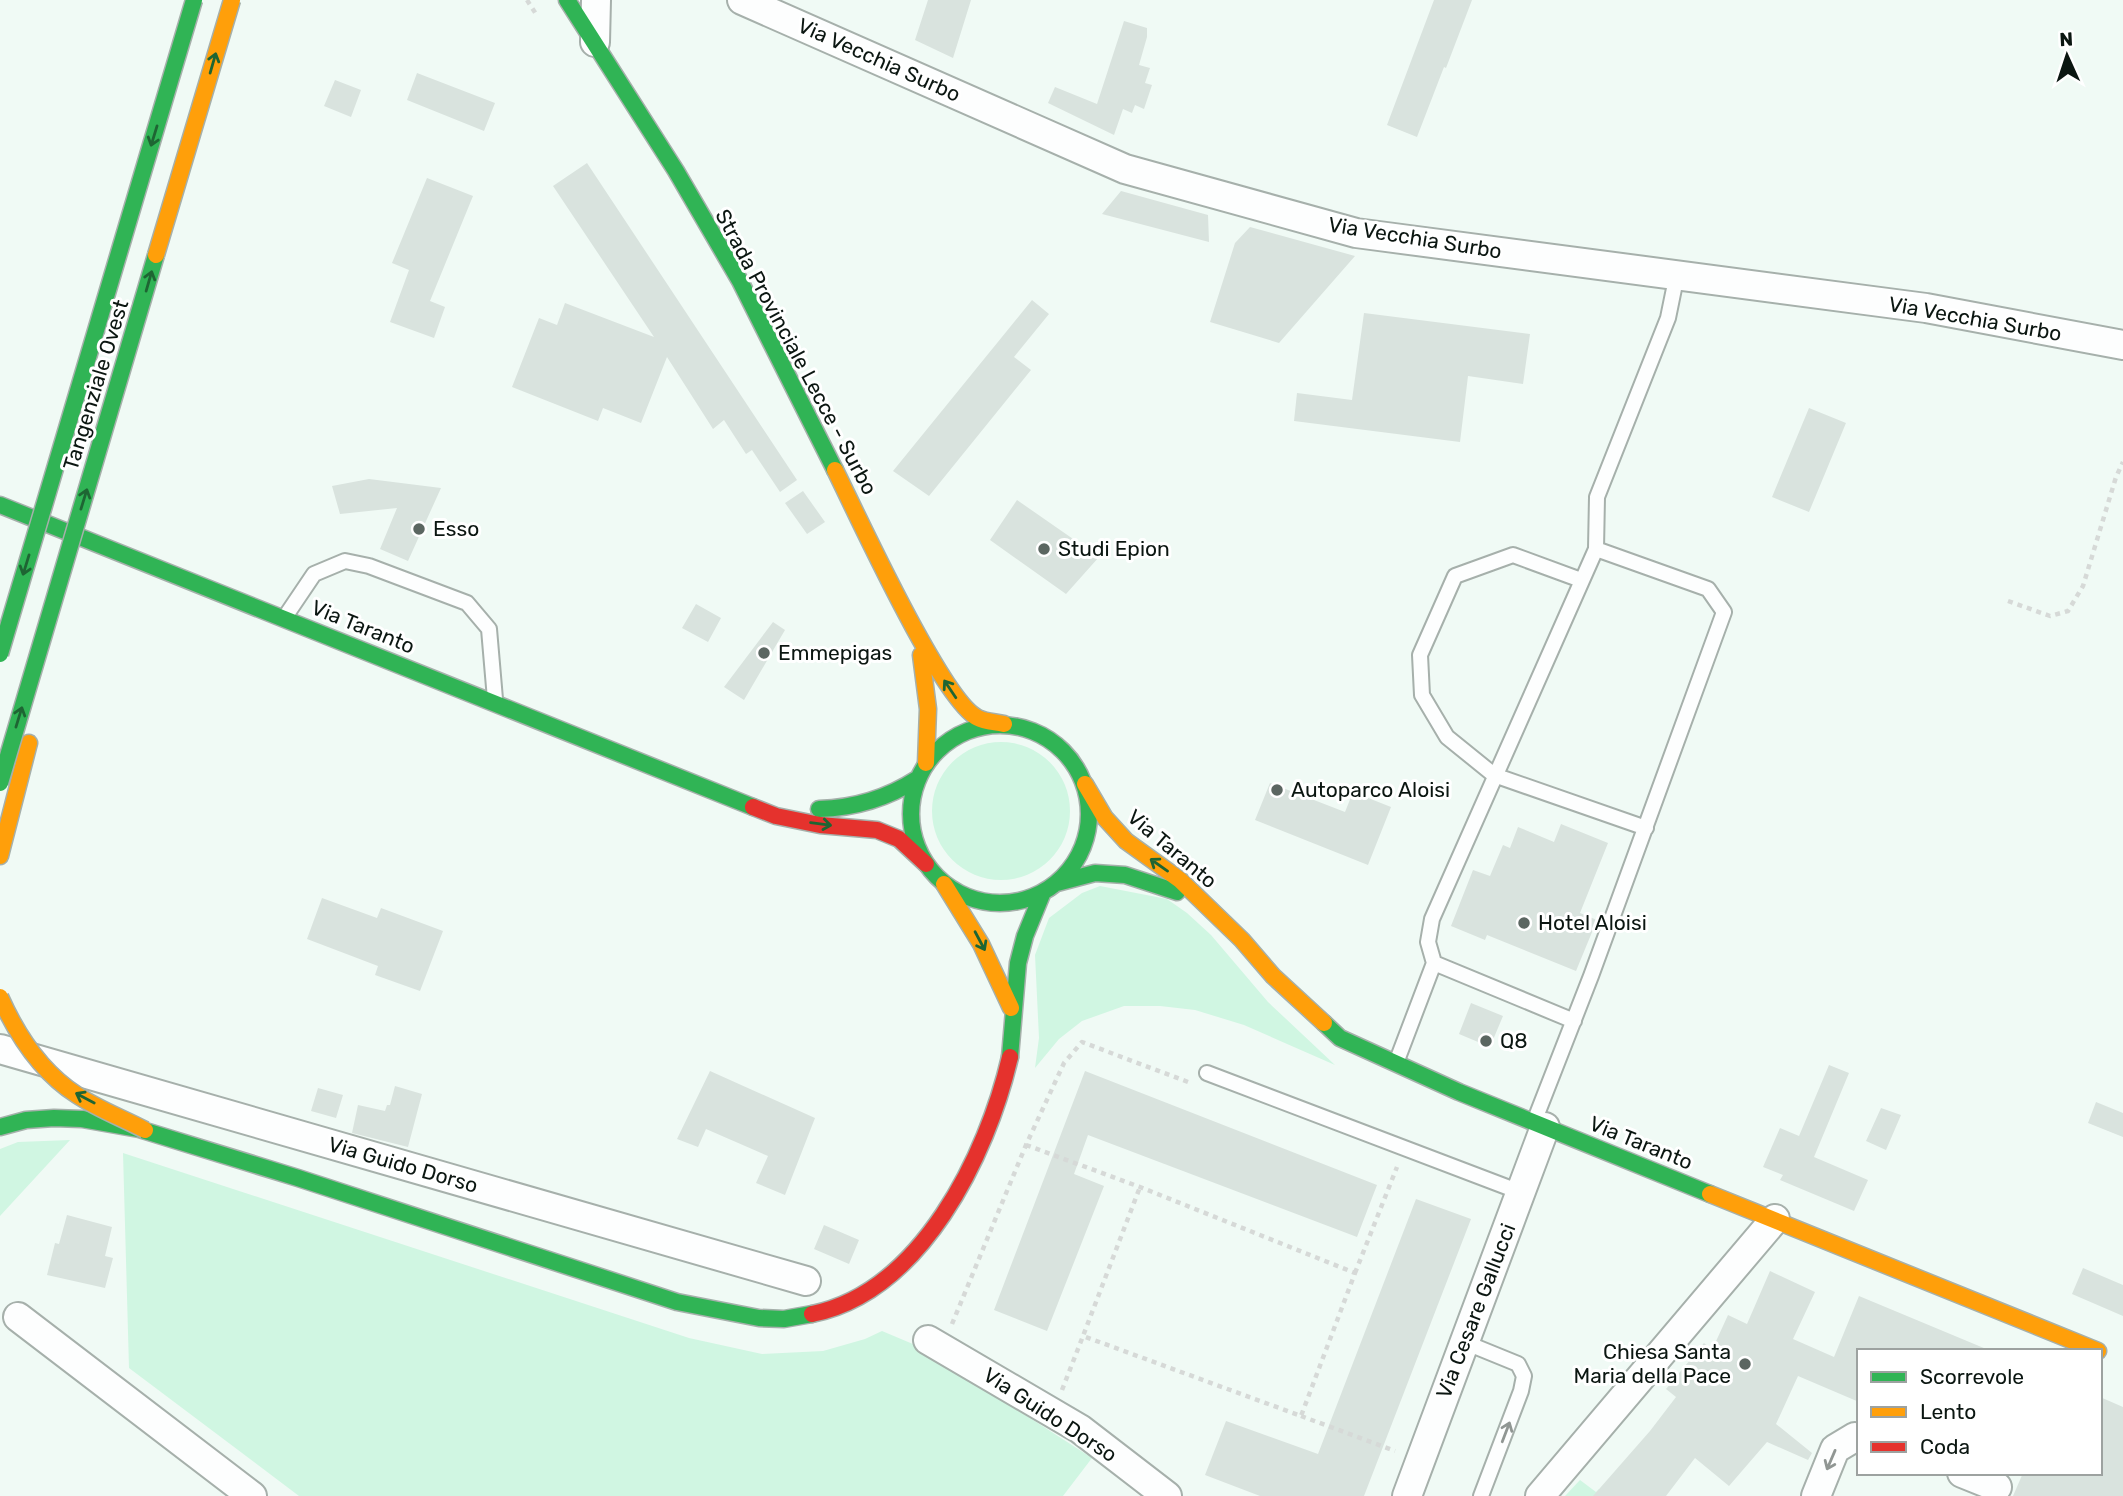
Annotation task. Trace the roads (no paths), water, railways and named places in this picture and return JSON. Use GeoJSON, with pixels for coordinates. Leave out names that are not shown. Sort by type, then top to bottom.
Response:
{"type":"FeatureCollection","features":[{"type":"Feature","properties":{"kind":"main road","name":"Tangenziale Ovest"},"geometry":{"type":"LineString","coordinates":[[0,654],[194,0]]}},
{"type":"Feature","properties":{"kind":"main road","name":"Tangenziale Ovest"},"geometry":{"type":"LineString","coordinates":[[0,783],[232,0]]}},
{"type":"Feature","properties":{"kind":"main road","name":"Strada Provinciale Lecce - Surbo"},"geometry":{"type":"LineString","coordinates":[[567,0],[676,171],[740,281],[912,623],[948,687],[976,718],[1004,724]]}},
{"type":"Feature","properties":{"kind":"main road","name":"Via Taranto"},"geometry":{"type":"LineString","coordinates":[[0,505],[776,816],[820,825],[877,830],[899,839],[944,884],[971,898],[995,903],[1011,902],[1043,892],[1057,883],[1069,871],[1084,846],[1090,810],[1085,784]]}},
{"type":"Feature","properties":{"kind":"main road"},"geometry":{"type":"LineString","coordinates":[[0,856],[58,632],[61,576]]}},
{"type":"Feature","properties":{"kind":"main road","name":"Strada Provinciale Lecce - Surbo"},"geometry":{"type":"LineString","coordinates":[[912,623],[928,689],[929,736],[926,762]]}},
{"type":"Feature","properties":{"kind":"main road","name":"Via Taranto"},"geometry":{"type":"LineString","coordinates":[[926,864],[912,832],[911,804],[917,779],[926,762],[938,748],[967,730],[1004,724],[1028,729],[1049,739],[1074,763],[1105,818],[1126,841],[1180,880],[1242,940],[1273,976],[1340,1038],[1396,1065],[1539,1125],[1775,1219],[2057,1344],[2083,1349]]}},
{"type":"Feature","properties":{"kind":"main road","name":"Via Taranto"},"geometry":{"type":"LineString","coordinates":[[710,788],[777,805],[819,809],[847,808],[897,793],[917,779]]}},
{"type":"Feature","properties":{"kind":"main road","name":"Via Taranto"},"geometry":{"type":"LineString","coordinates":[[1057,883],[1095,873],[1125,875],[1178,892],[1211,909]]}},
{"type":"Feature","properties":{"kind":"main road"},"geometry":{"type":"LineString","coordinates":[[944,884],[982,943],[1002,982],[1013,1013]]}},
{"type":"Feature","properties":{"kind":"main road"},"geometry":{"type":"LineString","coordinates":[[0,1127],[21,1120],[66,1118],[145,1130],[334,1188],[654,1296],[756,1318],[789,1319],[837,1309],[881,1285],[914,1255],[943,1214],[983,1138],[1003,1083],[1012,1047],[1018,961],[1043,892]]}},
{"type":"Feature","properties":{"kind":"main road"},"geometry":{"type":"LineString","coordinates":[[0,997],[30,1054],[69,1090],[145,1130]]}},
{"type":"Feature","properties":{"kind":"street"},"geometry":{"type":"LineString","coordinates":[[595,42],[596,0]]}},
{"type":"Feature","properties":{"kind":"street","name":"Via Vecchia Surbo"},"geometry":{"type":"LineString","coordinates":[[742,0],[1125,169],[1356,233],[1926,308],[2123,345]]}},
{"type":"Feature","properties":{"kind":"street","name":"Via Guido Dorso"},"geometry":{"type":"LineString","coordinates":[[0,1049],[806,1282]]}},
{"type":"Feature","properties":{"kind":"street","name":"Via Cesare Gallucci"},"geometry":{"type":"LineString","coordinates":[[1406,1496],[1520,1192],[1539,1125]]}},
{"type":"Feature","properties":{"kind":"street"},"geometry":{"type":"LineString","coordinates":[[1540,1496],[1775,1219]]}},
{"type":"Feature","properties":{"kind":"street"},"geometry":{"type":"LineString","coordinates":[[18,1317],[252,1496]]}},
{"type":"Feature","properties":{"kind":"street","name":"Via Guido Dorso"},"geometry":{"type":"LineString","coordinates":[[935,1344],[1080,1429],[1167,1496]]}},
{"type":"Feature","properties":{"kind":"street"},"geometry":{"type":"LineString","coordinates":[[1816,1496],[1835,1449],[1857,1438]]}},
{"type":"Feature","properties":{"kind":"street"},"geometry":{"type":"LineString","coordinates":[[1968,1475],[1998,1485]]}},
{"type":"Feature","properties":{"kind":"lane"},"geometry":{"type":"LineString","coordinates":[[1396,1065],[1434,963],[1428,942],[1432,919],[1596,548],[1598,496],[1668,318],[1677,274]]}},
{"type":"Feature","properties":{"kind":"lane"},"geometry":{"type":"LineString","coordinates":[[1539,1125],[1667,763],[1724,612],[1708,589],[1596,548]]}},
{"type":"Feature","properties":{"kind":"lane"},"geometry":{"type":"LineString","coordinates":[[1581,580],[1513,555],[1455,576],[1420,655],[1422,695],[1447,737],[1494,775],[1646,828]]}},
{"type":"Feature","properties":{"kind":"lane"},"geometry":{"type":"LineString","coordinates":[[284,618],[314,574],[345,561],[369,566],[467,603],[489,629],[495,702]]}},
{"type":"Feature","properties":{"kind":"lane"},"geometry":{"type":"LineString","coordinates":[[1434,963],[1574,1021]]}},
{"type":"Feature","properties":{"kind":"lane"},"geometry":{"type":"LineString","coordinates":[[1207,1073],[1520,1192]]}},
{"type":"Feature","properties":{"kind":"lane"},"geometry":{"type":"LineString","coordinates":[[1464,1342],[1518,1364],[1524,1376],[1521,1391],[1481,1496]]}},
{"type":"Feature","properties":{"kind":"place","name":"Esso"},"geometry":{"type":"Point","coordinates":[419,529]}},
{"type":"Feature","properties":{"kind":"place","name":"Studi Epion"},"geometry":{"type":"Point","coordinates":[1044,549]}},
{"type":"Feature","properties":{"kind":"place","name":"Emmepigas"},"geometry":{"type":"Point","coordinates":[764,653]}},
{"type":"Feature","properties":{"kind":"place","name":"Autoparco Aloisi"},"geometry":{"type":"Point","coordinates":[1277,790]}},
{"type":"Feature","properties":{"kind":"place","name":"Hotel Aloisi"},"geometry":{"type":"Point","coordinates":[1524,923]}},
{"type":"Feature","properties":{"kind":"place","name":"Q8"},"geometry":{"type":"Point","coordinates":[1486,1041]}},
{"type":"Feature","properties":{"kind":"place","name":"Chiesa Santa Maria della Pace"},"geometry":{"type":"Point","coordinates":[1745,1364]}}]}
